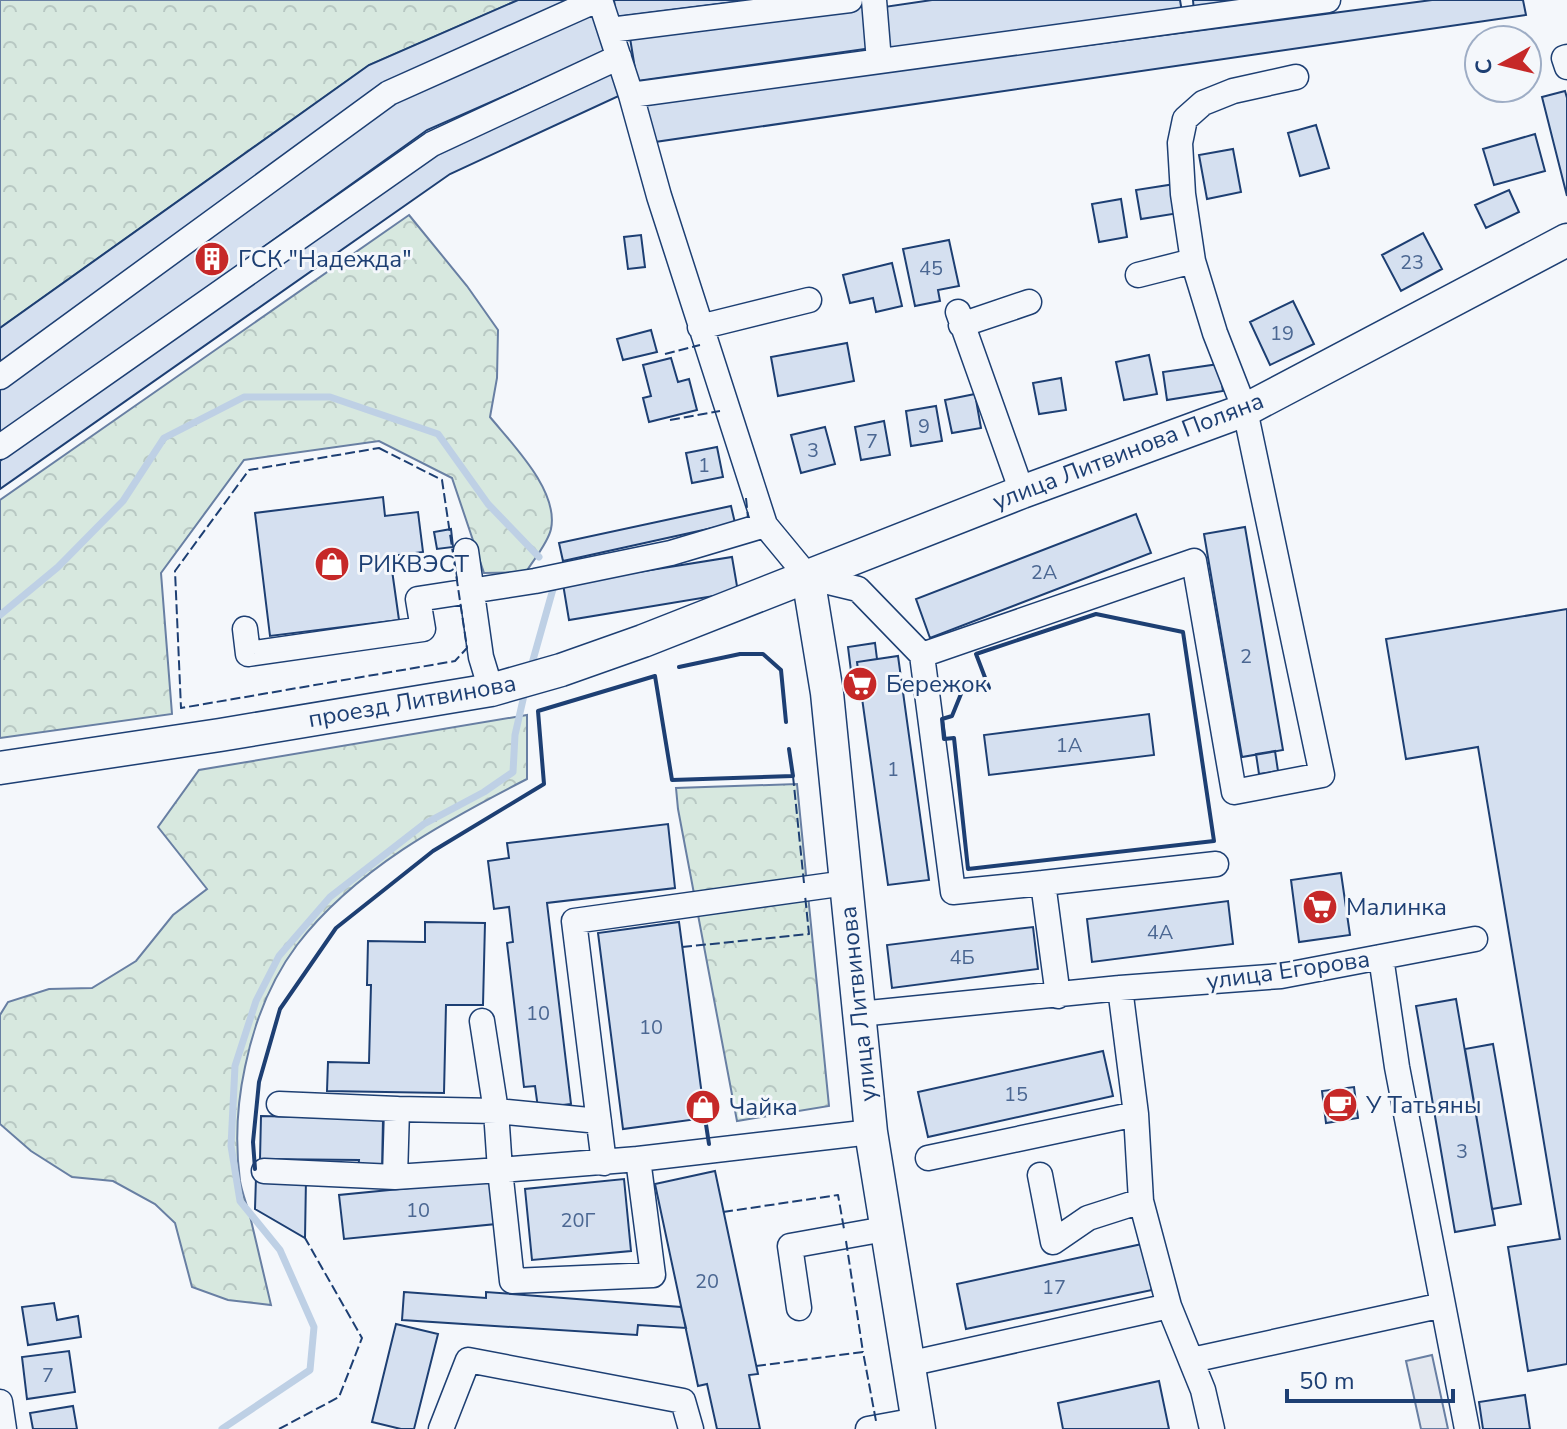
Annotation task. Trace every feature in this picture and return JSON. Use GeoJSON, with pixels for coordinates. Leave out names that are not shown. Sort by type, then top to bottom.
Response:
{"type":"FeatureCollection","features":[{"type":"Feature","properties":{"kind":"main road","name":"улица Литвинова Поляна"},"geometry":{"type":"LineString","coordinates":[[808,577],[1022,492],[1245,410],[1567,240]]}},
{"type":"Feature","properties":{"kind":"main road","name":"проезд Литвинова"},"geometry":{"type":"LineString","coordinates":[[0,768],[491,690],[561,670],[643,641],[808,577]]}},
{"type":"Feature","properties":{"kind":"main road","name":"улица Литвинова"},"geometry":{"type":"LineString","coordinates":[[808,577],[827,693],[871,1132],[918,1424]]}},
{"type":"Feature","properties":{"kind":"street"},"geometry":{"type":"LineString","coordinates":[[0,377],[389,93],[599,0],[765,525],[808,577],[858,589],[922,655],[953,892],[1216,864]]}},
{"type":"Feature","properties":{"kind":"street"},"geometry":{"type":"LineString","coordinates":[[610,30],[850,0]]}},
{"type":"Feature","properties":{"kind":"street"},"geometry":{"type":"LineString","coordinates":[[874,0],[879,61]]}},
{"type":"Feature","properties":{"kind":"street"},"geometry":{"type":"LineString","coordinates":[[631,95],[879,61],[1189,9],[1328,0]]}},
{"type":"Feature","properties":{"kind":"street"},"geometry":{"type":"LineString","coordinates":[[0,447],[432,144],[619,57]]}},
{"type":"Feature","properties":{"kind":"street"},"geometry":{"type":"LineString","coordinates":[[1567,57],[1564,58],[1567,67]]}},
{"type":"Feature","properties":{"kind":"street"},"geometry":{"type":"LineString","coordinates":[[922,655],[1194,561],[1234,792],[1322,775],[1245,410],[1215,333],[1193,261],[1183,194],[1180,143],[1185,119],[1203,103],[1233,91],[1296,77]]}},
{"type":"Feature","properties":{"kind":"street"},"geometry":{"type":"LineString","coordinates":[[1138,275],[1193,261]]}},
{"type":"Feature","properties":{"kind":"street"},"geometry":{"type":"LineString","coordinates":[[700,327],[809,300]]}},
{"type":"Feature","properties":{"kind":"street"},"geometry":{"type":"LineString","coordinates":[[1022,492],[960,318],[1029,302]]}},
{"type":"Feature","properties":{"kind":"street"},"geometry":{"type":"LineString","coordinates":[[245,629],[248,654],[423,629],[418,599],[535,581],[671,553],[765,525]]}},
{"type":"Feature","properties":{"kind":"street"},"geometry":{"type":"LineString","coordinates":[[466,551],[481,657],[491,690]]}},
{"type":"Feature","properties":{"kind":"street"},"geometry":{"type":"LineString","coordinates":[[604,1163],[574,921],[846,883]]}},
{"type":"Feature","properties":{"kind":"street"},"geometry":{"type":"LineString","coordinates":[[1043,883],[1058,996]]}},
{"type":"Feature","properties":{"kind":"street"},"geometry":{"type":"LineString","coordinates":[[1381,957],[1475,939]]}},
{"type":"Feature","properties":{"kind":"street","name":"улица Егорова"},"geometry":{"type":"LineString","coordinates":[[859,1014],[1120,988],[1281,976],[1381,957],[1397,1067],[1467,1429]]}},
{"type":"Feature","properties":{"kind":"street"},"geometry":{"type":"LineString","coordinates":[[1120,988],[1136,1114],[1141,1201],[1169,1306],[1203,1390],[1212,1429]]}},
{"type":"Feature","properties":{"kind":"street"},"geometry":{"type":"LineString","coordinates":[[482,1021],[496,1111],[512,1281],[653,1275],[638,1159]]}},
{"type":"Feature","properties":{"kind":"street"},"geometry":{"type":"LineString","coordinates":[[279,1104],[496,1111],[599,1121]]}},
{"type":"Feature","properties":{"kind":"street"},"geometry":{"type":"LineString","coordinates":[[395,1177],[397,1109]]}},
{"type":"Feature","properties":{"kind":"street"},"geometry":{"type":"LineString","coordinates":[[928,1158],[1136,1114]]}},
{"type":"Feature","properties":{"kind":"street"},"geometry":{"type":"LineString","coordinates":[[264,1171],[395,1177],[604,1163],[871,1132]]}},
{"type":"Feature","properties":{"kind":"street"},"geometry":{"type":"LineString","coordinates":[[1040,1175],[1053,1242],[1088,1218],[1141,1201]]}},
{"type":"Feature","properties":{"kind":"street"},"geometry":{"type":"LineString","coordinates":[[799,1308],[790,1246],[885,1229]]}},
{"type":"Feature","properties":{"kind":"street"},"geometry":{"type":"LineString","coordinates":[[1192,1360],[1443,1305]]}},
{"type":"Feature","properties":{"kind":"street"},"geometry":{"type":"LineString","coordinates":[[908,1364],[1169,1306]]}},
{"type":"Feature","properties":{"kind":"street"},"geometry":{"type":"LineString","coordinates":[[441,1429],[468,1360],[683,1401],[691,1429]]}},
{"type":"Feature","properties":{"kind":"street"},"geometry":{"type":"LineString","coordinates":[[0,1402],[4,1429]]}},
{"type":"Feature","properties":{"kind":"street"},"geometry":{"type":"LineString","coordinates":[[868,1429],[918,1424]]}},
{"type":"Feature","properties":{"kind":"green space"},"geometry":{"type":"Polygon","coordinates":[[[0,0],[518,0],[369,65],[0,328],[0,0]]]}},
{"type":"Feature","properties":{"kind":"green space"},"geometry":{"type":"Polygon","coordinates":[[[409,215],[467,286],[498,330],[497,378],[490,417],[532,469],[548,499],[552,514],[549,534],[526,572],[484,573],[452,478],[379,441],[244,460],[161,573],[172,714],[0,738],[0,500],[409,215]]]}},
{"type":"Feature","properties":{"kind":"green space"},"geometry":{"type":"Polygon","coordinates":[[[527,715],[527,779],[433,830],[345,893],[297,945],[264,1003],[242,1081],[238,1152],[241,1185],[271,1305],[228,1300],[192,1287],[175,1223],[155,1204],[113,1181],[72,1177],[31,1151],[0,1124],[0,1015],[8,1002],[49,989],[92,988],[136,961],[173,915],[207,889],[158,827],[199,770],[527,715]]]}},
{"type":"Feature","properties":{"kind":"green space"},"geometry":{"type":"Polygon","coordinates":[[[797,784],[829,1106],[737,1121],[676,788],[797,784]]]}},
{"type":"Feature","properties":{"kind":"shaded area"},"geometry":{"type":"Polygon","coordinates":[[[1432,1355],[1448,1429],[1421,1429],[1406,1361],[1432,1355]]]}},
{"type":"Feature","properties":{"kind":"building"},"geometry":{"type":"Polygon","coordinates":[[[518,0],[582,0],[380,85],[0,364],[0,328],[369,65],[518,0]]]}},
{"type":"Feature","properties":{"kind":"building"},"geometry":{"type":"Polygon","coordinates":[[[614,0],[751,0],[616,17],[614,0]]]}},
{"type":"Feature","properties":{"kind":"building"},"geometry":{"type":"Polygon","coordinates":[[[932,0],[1180,0],[1182,12],[890,52],[884,7],[932,0]]]}},
{"type":"Feature","properties":{"kind":"building"},"geometry":{"type":"Polygon","coordinates":[[[1193,0],[1280,0],[1194,12],[1193,0]]]}},
{"type":"Feature","properties":{"kind":"building"},"geometry":{"type":"Polygon","coordinates":[[[1432,0],[1523,0],[1526,15],[648,143],[644,103],[1432,0]]]}},
{"type":"Feature","properties":{"kind":"building"},"geometry":{"type":"Polygon","coordinates":[[[866,5],[872,48],[637,81],[630,38],[866,5]]]}},
{"type":"Feature","properties":{"kind":"building","name":"ГСК \"Надежда\""},"geometry":{"type":"Polygon","coordinates":[[[597,10],[612,49],[427,130],[0,436],[0,387],[408,89],[597,10]]]}},
{"type":"Feature","properties":{"kind":"building"},"geometry":{"type":"Polygon","coordinates":[[[612,67],[623,94],[450,174],[0,489],[0,461],[441,148],[612,67]]]}},
{"type":"Feature","properties":{"kind":"building"},"geometry":{"type":"Polygon","coordinates":[[[1565,91],[1567,98],[1567,196],[1543,101],[1543,97],[1565,91]]]}},
{"type":"Feature","properties":{"kind":"building"},"geometry":{"type":"Polygon","coordinates":[[[1316,125],[1329,168],[1300,176],[1288,133],[1316,125]]]}},
{"type":"Feature","properties":{"kind":"building"},"geometry":{"type":"Polygon","coordinates":[[[1535,134],[1545,171],[1494,185],[1483,149],[1535,134]]]}},
{"type":"Feature","properties":{"kind":"building"},"geometry":{"type":"Polygon","coordinates":[[[1233,149],[1241,192],[1207,199],[1199,155],[1233,149]]]}},
{"type":"Feature","properties":{"kind":"building"},"geometry":{"type":"Polygon","coordinates":[[[1175,184],[1179,213],[1141,219],[1136,190],[1175,184]]]}},
{"type":"Feature","properties":{"kind":"building"},"geometry":{"type":"Polygon","coordinates":[[[1509,190],[1519,212],[1486,228],[1475,205],[1509,190]]]}},
{"type":"Feature","properties":{"kind":"building"},"geometry":{"type":"Polygon","coordinates":[[[1121,199],[1127,237],[1099,242],[1092,204],[1121,199]]]}},
{"type":"Feature","properties":{"kind":"building"},"geometry":{"type":"Polygon","coordinates":[[[1423,233],[1442,269],[1401,291],[1382,255],[1423,233]]]}},
{"type":"Feature","properties":{"kind":"building"},"geometry":{"type":"Polygon","coordinates":[[[641,235],[645,267],[628,269],[624,237],[641,235]]]}},
{"type":"Feature","properties":{"kind":"building"},"geometry":{"type":"Polygon","coordinates":[[[949,240],[959,286],[938,290],[940,301],[915,306],[903,249],[949,240]]]}},
{"type":"Feature","properties":{"kind":"building"},"geometry":{"type":"Polygon","coordinates":[[[892,263],[902,306],[876,312],[873,298],[850,303],[843,275],[892,263]]]}},
{"type":"Feature","properties":{"kind":"building"},"geometry":{"type":"Polygon","coordinates":[[[1293,301],[1314,344],[1270,365],[1250,322],[1293,301]]]}},
{"type":"Feature","properties":{"kind":"building"},"geometry":{"type":"Polygon","coordinates":[[[651,330],[657,352],[623,360],[617,339],[651,330]]]}},
{"type":"Feature","properties":{"kind":"building"},"geometry":{"type":"Polygon","coordinates":[[[847,343],[854,381],[778,396],[771,357],[847,343]]]}},
{"type":"Feature","properties":{"kind":"building"},"geometry":{"type":"Polygon","coordinates":[[[1149,355],[1157,394],[1124,400],[1116,362],[1149,355]]]}},
{"type":"Feature","properties":{"kind":"building"},"geometry":{"type":"Polygon","coordinates":[[[671,358],[678,382],[689,379],[697,410],[649,422],[643,398],[651,396],[643,365],[671,358]]]}},
{"type":"Feature","properties":{"kind":"building"},"geometry":{"type":"Polygon","coordinates":[[[1219,364],[1223,391],[1167,400],[1163,372],[1219,364]]]}},
{"type":"Feature","properties":{"kind":"building"},"geometry":{"type":"Polygon","coordinates":[[[1061,378],[1066,410],[1039,414],[1033,383],[1061,378]]]}},
{"type":"Feature","properties":{"kind":"building"},"geometry":{"type":"Polygon","coordinates":[[[975,394],[981,428],[952,433],[945,400],[975,394]]]}},
{"type":"Feature","properties":{"kind":"building"},"geometry":{"type":"Polygon","coordinates":[[[936,406],[942,441],[911,446],[906,411],[936,406]]]}},
{"type":"Feature","properties":{"kind":"building"},"geometry":{"type":"Polygon","coordinates":[[[884,421],[890,455],[861,460],[855,427],[884,421]]]}},
{"type":"Feature","properties":{"kind":"building"},"geometry":{"type":"Polygon","coordinates":[[[825,427],[835,464],[801,473],[791,435],[825,427]]]}},
{"type":"Feature","properties":{"kind":"building"},"geometry":{"type":"Polygon","coordinates":[[[717,447],[723,477],[692,483],[686,453],[717,447]]]}},
{"type":"Feature","properties":{"kind":"building"},"geometry":{"type":"Polygon","coordinates":[[[383,497],[385,516],[418,512],[423,552],[390,556],[399,620],[270,636],[255,513],[383,497]]]}},
{"type":"Feature","properties":{"kind":"building"},"geometry":{"type":"Polygon","coordinates":[[[731,506],[735,523],[563,561],[559,543],[731,506]]]}},
{"type":"Feature","properties":{"kind":"building"},"geometry":{"type":"Polygon","coordinates":[[[1136,514],[1151,553],[930,638],[916,599],[1136,514]]]}},
{"type":"Feature","properties":{"kind":"building"},"geometry":{"type":"Polygon","coordinates":[[[1245,527],[1283,750],[1242,757],[1204,534],[1245,527]]]}},
{"type":"Feature","properties":{"kind":"building"},"geometry":{"type":"Polygon","coordinates":[[[451,529],[453,547],[437,549],[434,532],[451,529]]]}},
{"type":"Feature","properties":{"kind":"building"},"geometry":{"type":"Polygon","coordinates":[[[732,557],[738,592],[569,620],[563,584],[732,557]]]}},
{"type":"Feature","properties":{"kind":"building"},"geometry":{"type":"Polygon","coordinates":[[[1567,609],[1567,1364],[1528,1371],[1508,1247],[1560,1239],[1478,747],[1406,759],[1386,639],[1567,609]]]}},
{"type":"Feature","properties":{"kind":"building"},"geometry":{"type":"Polygon","coordinates":[[[875,643],[877,659],[857,662],[858,670],[851,671],[848,647],[875,643]]]}},
{"type":"Feature","properties":{"kind":"building"},"geometry":{"type":"Polygon","coordinates":[[[898,656],[929,880],[888,885],[857,662],[898,656]]]}},
{"type":"Feature","properties":{"kind":"building"},"geometry":{"type":"Polygon","coordinates":[[[1149,714],[1154,755],[989,775],[984,735],[1149,714]]]}},
{"type":"Feature","properties":{"kind":"building"},"geometry":{"type":"Polygon","coordinates":[[[1275,751],[1278,771],[1259,774],[1256,754],[1275,751]]]}},
{"type":"Feature","properties":{"kind":"building"},"geometry":{"type":"Polygon","coordinates":[[[668,824],[675,888],[547,903],[571,1104],[538,1108],[535,1086],[524,1087],[507,943],[513,942],[509,907],[494,909],[488,861],[509,858],[507,843],[668,824]]]}},
{"type":"Feature","properties":{"kind":"building","name":"Малинка"},"geometry":{"type":"Polygon","coordinates":[[[1341,873],[1350,935],[1299,942],[1291,880],[1341,873]]]}},
{"type":"Feature","properties":{"kind":"building"},"geometry":{"type":"Polygon","coordinates":[[[1228,901],[1233,944],[1092,962],[1087,919],[1228,901]]]}},
{"type":"Feature","properties":{"kind":"building"},"geometry":{"type":"Polygon","coordinates":[[[425,922],[485,923],[483,1005],[446,1005],[444,1093],[327,1091],[328,1062],[369,1063],[371,985],[367,985],[368,941],[425,942],[425,922]]]}},
{"type":"Feature","properties":{"kind":"building"},"geometry":{"type":"Polygon","coordinates":[[[679,922],[705,1118],[623,1129],[598,933],[679,922]]]}},
{"type":"Feature","properties":{"kind":"building"},"geometry":{"type":"Polygon","coordinates":[[[1033,927],[1038,969],[892,988],[887,945],[1033,927]]]}},
{"type":"Feature","properties":{"kind":"building"},"geometry":{"type":"Polygon","coordinates":[[[1456,999],[1495,1225],[1455,1232],[1416,1006],[1456,999]]]}},
{"type":"Feature","properties":{"kind":"building"},"geometry":{"type":"Polygon","coordinates":[[[1493,1044],[1521,1204],[1492,1209],[1465,1049],[1493,1044]]]}},
{"type":"Feature","properties":{"kind":"building"},"geometry":{"type":"Polygon","coordinates":[[[1103,1051],[1113,1096],[928,1137],[918,1092],[1103,1051]]]}},
{"type":"Feature","properties":{"kind":"building","name":"У Татьяны"},"geometry":{"type":"Polygon","coordinates":[[[1354,1087],[1358,1118],[1326,1123],[1322,1091],[1354,1087]]]}},
{"type":"Feature","properties":{"kind":"building"},"geometry":{"type":"Polygon","coordinates":[[[261,1116],[383,1119],[382,1170],[358,1170],[359,1160],[260,1159],[261,1116]]]}},
{"type":"Feature","properties":{"kind":"building"},"geometry":{"type":"Polygon","coordinates":[[[715,1171],[758,1374],[749,1375],[760,1429],[717,1429],[707,1384],[698,1386],[655,1184],[715,1171]]]}},
{"type":"Feature","properties":{"kind":"building"},"geometry":{"type":"Polygon","coordinates":[[[256,1177],[306,1178],[305,1238],[255,1209],[256,1177]]]}},
{"type":"Feature","properties":{"kind":"building"},"geometry":{"type":"Polygon","coordinates":[[[624,1179],[631,1251],[532,1260],[525,1189],[624,1179]]]}},
{"type":"Feature","properties":{"kind":"building"},"geometry":{"type":"Polygon","coordinates":[[[491,1180],[496,1224],[344,1239],[339,1195],[491,1180]]]}},
{"type":"Feature","properties":{"kind":"building"},"geometry":{"type":"Polygon","coordinates":[[[1142,1244],[1152,1290],[966,1329],[957,1284],[1142,1244]]]}},
{"type":"Feature","properties":{"kind":"building"},"geometry":{"type":"Polygon","coordinates":[[[404,1292],[486,1298],[486,1292],[681,1307],[686,1328],[638,1325],[637,1335],[402,1320],[404,1292]]]}},
{"type":"Feature","properties":{"kind":"building"},"geometry":{"type":"Polygon","coordinates":[[[54,1303],[57,1320],[78,1316],[81,1337],[28,1345],[22,1307],[54,1303]]]}},
{"type":"Feature","properties":{"kind":"building"},"geometry":{"type":"Polygon","coordinates":[[[396,1324],[438,1334],[414,1429],[372,1422],[396,1324]]]}},
{"type":"Feature","properties":{"kind":"building"},"geometry":{"type":"Polygon","coordinates":[[[69,1351],[75,1392],[27,1399],[22,1357],[69,1351]]]}},
{"type":"Feature","properties":{"kind":"building"},"geometry":{"type":"Polygon","coordinates":[[[1159,1381],[1169,1429],[1063,1429],[1058,1403],[1159,1381]]]}},
{"type":"Feature","properties":{"kind":"building"},"geometry":{"type":"Polygon","coordinates":[[[1525,1395],[1530,1429],[1483,1429],[1479,1402],[1525,1395]]]}},
{"type":"Feature","properties":{"kind":"building"},"geometry":{"type":"Polygon","coordinates":[[[73,1406],[77,1429],[33,1429],[30,1413],[73,1406]]]}},
{"type":"Feature","properties":{"kind":"waterway"},"geometry":{"type":"LineString","coordinates":[[0,615],[58,567],[123,501],[164,438],[244,397],[330,397],[438,434],[488,504],[539,557]]}},
{"type":"Feature","properties":{"kind":"waterway"},"geometry":{"type":"LineString","coordinates":[[531,667],[553,589]]}},
{"type":"Feature","properties":{"kind":"waterway"},"geometry":{"type":"LineString","coordinates":[[222,1429],[310,1370],[314,1327],[280,1250],[240,1201],[231,1146],[235,1066],[256,1001],[279,956],[330,897],[424,824],[484,792],[513,772],[515,735],[525,691]]}},
{"type":"Feature","properties":{"kind":"fence"},"geometry":{"type":"LineString","coordinates":[[665,354],[700,345]]}},
{"type":"Feature","properties":{"kind":"fence"},"geometry":{"type":"LineString","coordinates":[[670,420],[720,411]]}},
{"type":"Feature","properties":{"kind":"fence"},"geometry":{"type":"LineString","coordinates":[[379,448],[442,480],[467,648],[455,661],[181,708],[175,571],[249,470],[379,448]]}},
{"type":"Feature","properties":{"kind":"fence"},"geometry":{"type":"LineString","coordinates":[[746,498],[748,518]]}},
{"type":"Feature","properties":{"kind":"fence"},"geometry":{"type":"LineString","coordinates":[[793,776],[804,883]]}},
{"type":"Feature","properties":{"kind":"fence"},"geometry":{"type":"LineString","coordinates":[[682,947],[809,934],[805,895]]}},
{"type":"Feature","properties":{"kind":"fence"},"geometry":{"type":"LineString","coordinates":[[723,1212],[838,1195],[844,1229]]}},
{"type":"Feature","properties":{"kind":"fence"},"geometry":{"type":"LineString","coordinates":[[279,1429],[339,1397],[362,1338],[305,1238]]}},
{"type":"Feature","properties":{"kind":"fence"},"geometry":{"type":"LineString","coordinates":[[846,1241],[863,1352]]}},
{"type":"Feature","properties":{"kind":"fence"},"geometry":{"type":"LineString","coordinates":[[756,1366],[863,1352],[876,1421]]}},
{"type":"Feature","properties":{"kind":"wall"},"geometry":{"type":"LineString","coordinates":[[1096,614],[1183,632],[1214,841],[968,869],[954,738],[944,739],[942,719],[952,716],[963,689],[989,688],[976,654],[1096,614]]}},
{"type":"Feature","properties":{"kind":"wall"},"geometry":{"type":"LineString","coordinates":[[679,667],[740,654],[763,654],[781,670],[786,722]]}},
{"type":"Feature","properties":{"kind":"wall"},"geometry":{"type":"LineString","coordinates":[[255,1169],[253,1142],[259,1082],[280,1009],[336,928],[433,851],[544,784],[538,711],[655,676],[672,780],[793,776],[789,749]]}},
{"type":"Feature","properties":{"kind":"wall"},"geometry":{"type":"LineString","coordinates":[[705,1118],[709,1144]]}},
{"type":"Feature","properties":{"kind":"place","name":"ГСК \"Надежда\""},"geometry":{"type":"Point","coordinates":[212,259]}},
{"type":"Feature","properties":{"kind":"place","name":"РИКВЭСТ"},"geometry":{"type":"Point","coordinates":[332,564]}},
{"type":"Feature","properties":{"kind":"place","name":"Бережок"},"geometry":{"type":"Point","coordinates":[860,684]}},
{"type":"Feature","properties":{"kind":"place","name":"Малинка"},"geometry":{"type":"Point","coordinates":[1320,907]}},
{"type":"Feature","properties":{"kind":"place","name":"У Татьяны"},"geometry":{"type":"Point","coordinates":[1340,1105]}},
{"type":"Feature","properties":{"kind":"place","name":"Чайка"},"geometry":{"type":"Point","coordinates":[703,1107]}}]}
